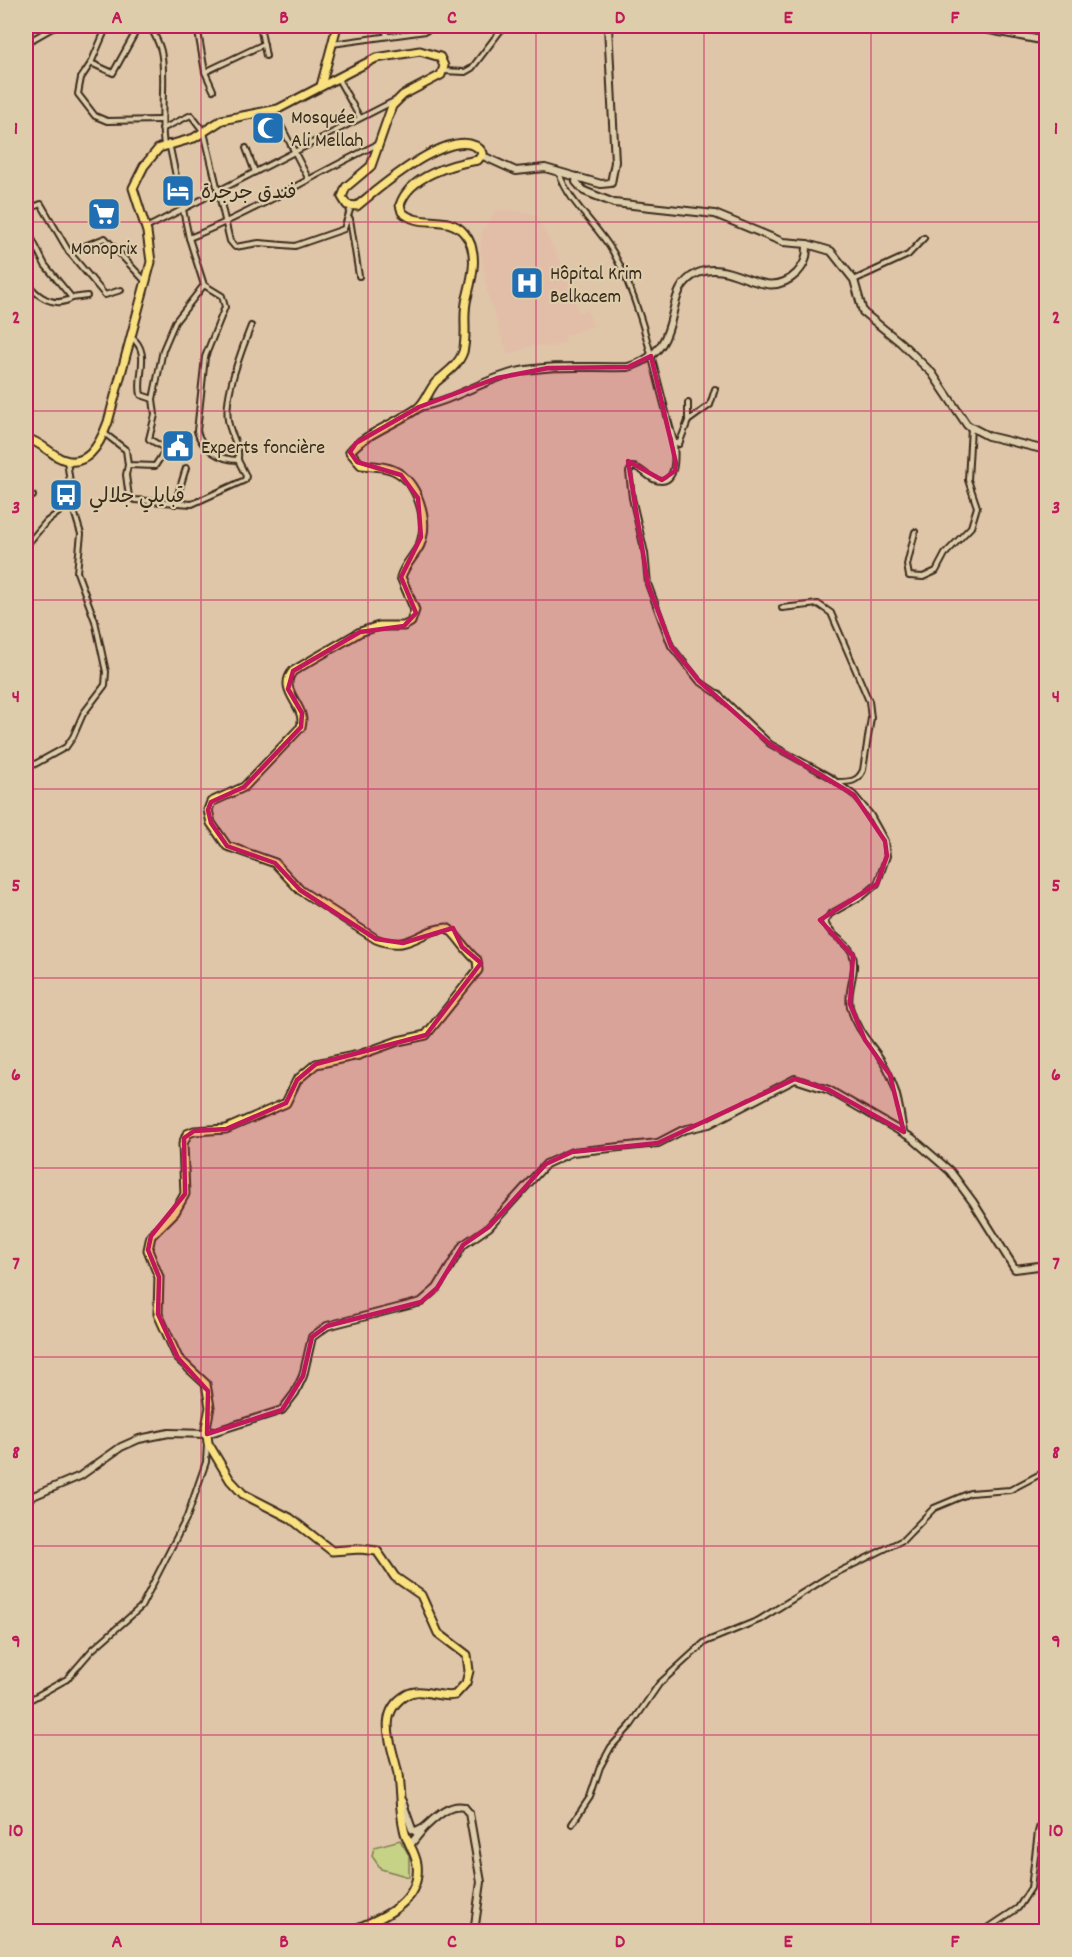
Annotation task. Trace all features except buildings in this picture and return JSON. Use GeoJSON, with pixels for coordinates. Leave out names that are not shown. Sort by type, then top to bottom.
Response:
{"type":"FeatureCollection","features":[{"type":"Feature","properties":{"kind":"main road"},"geometry":{"type":"LineString","coordinates":[[321,86],[337,26]]}},
{"type":"Feature","properties":{"kind":"main road"},"geometry":{"type":"LineString","coordinates":[[26,438],[67,460],[89,456],[99,446],[146,282],[151,255],[146,228],[133,188],[153,152],[167,144],[187,141],[226,118],[273,110],[376,58],[420,51],[440,57],[443,71],[435,80],[397,99],[387,116],[371,166],[343,192],[344,202],[351,207],[390,178],[448,144],[472,144],[478,147],[483,156],[478,160],[449,165],[425,179],[406,193],[400,205],[402,212],[416,221],[440,221],[455,225],[468,238],[474,275],[465,309],[467,332],[458,363],[434,384],[419,407],[384,430],[362,440],[350,452],[361,465],[382,467],[401,475],[418,498],[423,521],[422,537],[401,577],[415,610],[414,616],[404,626],[379,626],[360,632],[293,671],[290,675],[288,689],[302,713],[302,727],[244,787],[212,802],[208,810],[211,824],[227,846],[275,863],[300,890],[376,939],[386,943],[403,943],[447,928],[455,933],[466,952],[477,960],[478,970],[426,1035],[398,1041],[359,1055],[316,1064],[297,1080],[286,1103],[226,1129],[194,1131],[184,1138],[185,1194],[175,1212],[151,1236],[148,1250],[159,1277],[158,1314],[178,1358],[201,1379],[208,1391],[207,1436],[230,1480],[243,1494],[290,1518],[332,1551],[360,1549],[377,1551],[387,1562],[395,1577],[421,1595],[438,1633],[467,1655],[469,1671],[466,1683],[455,1695],[441,1696],[414,1692],[407,1694],[395,1706],[387,1737],[397,1771],[404,1829],[417,1863],[417,1872],[402,1904],[385,1917],[348,1932]]}},
{"type":"Feature","properties":{"kind":"street"},"geometry":{"type":"LineString","coordinates":[[26,43],[56,26]]}},
{"type":"Feature","properties":{"kind":"street"},"geometry":{"type":"LineString","coordinates":[[107,26],[91,63],[81,78],[78,94],[95,116],[107,121],[160,120]]}},
{"type":"Feature","properties":{"kind":"street"},"geometry":{"type":"LineString","coordinates":[[91,63],[113,73],[139,26]]}},
{"type":"Feature","properties":{"kind":"street"},"geometry":{"type":"LineString","coordinates":[[150,26],[161,49],[160,120],[189,238],[204,285],[222,296],[225,308],[205,357],[197,431],[199,440],[209,450],[231,460],[238,460]]}},
{"type":"Feature","properties":{"kind":"street"},"geometry":{"type":"LineString","coordinates":[[197,26],[205,72],[213,90]]}},
{"type":"Feature","properties":{"kind":"street"},"geometry":{"type":"LineString","coordinates":[[260,26],[266,56]]}},
{"type":"Feature","properties":{"kind":"street"},"geometry":{"type":"LineString","coordinates":[[384,26],[387,36]]}},
{"type":"Feature","properties":{"kind":"street"},"geometry":{"type":"LineString","coordinates":[[332,44],[426,31],[433,26]]}},
{"type":"Feature","properties":{"kind":"street"},"geometry":{"type":"LineString","coordinates":[[443,71],[465,72],[472,68],[504,26]]}},
{"type":"Feature","properties":{"kind":"street"},"geometry":{"type":"LineString","coordinates":[[483,156],[516,171],[545,168],[606,184],[611,183],[614,176],[608,26]]}},
{"type":"Feature","properties":{"kind":"street"},"geometry":{"type":"LineString","coordinates":[[969,26],[1047,41]]}},
{"type":"Feature","properties":{"kind":"street"},"geometry":{"type":"LineString","coordinates":[[205,72],[264,44]]}},
{"type":"Feature","properties":{"kind":"street"},"geometry":{"type":"LineString","coordinates":[[337,77],[360,118]]}},
{"type":"Feature","properties":{"kind":"street"},"geometry":{"type":"LineString","coordinates":[[146,228],[397,99]]}},
{"type":"Feature","properties":{"kind":"street"},"geometry":{"type":"LineString","coordinates":[[273,110],[308,178]]}},
{"type":"Feature","properties":{"kind":"street"},"geometry":{"type":"LineString","coordinates":[[162,129],[191,115],[204,132],[230,243],[235,247],[259,243],[289,247],[344,229],[350,219]]}},
{"type":"Feature","properties":{"kind":"street"},"geometry":{"type":"LineString","coordinates":[[189,238],[227,223],[308,178],[378,143]]}},
{"type":"Feature","properties":{"kind":"street"},"geometry":{"type":"LineString","coordinates":[[246,148],[255,172]]}},
{"type":"Feature","properties":{"kind":"street"},"geometry":{"type":"LineString","coordinates":[[559,172],[566,191],[614,253],[634,301],[674,441],[676,463],[675,471],[670,476],[662,480],[654,479],[637,467],[632,467],[629,472],[632,498],[645,553],[648,584],[671,646],[699,681],[718,694],[770,744],[837,782],[870,814],[885,842],[887,856],[877,884],[864,895],[830,914],[825,922],[833,935],[850,948],[855,966],[850,1004],[865,1040],[890,1075],[899,1098],[904,1132]]}},
{"type":"Feature","properties":{"kind":"street"},"geometry":{"type":"LineString","coordinates":[[576,177],[576,182],[584,191],[614,203],[715,214],[773,239],[807,244],[831,251],[854,280],[863,312],[902,343],[932,373],[971,427],[988,436],[1047,450]]}},
{"type":"Feature","properties":{"kind":"street"},"geometry":{"type":"LineString","coordinates":[[26,208],[41,204],[69,252],[105,295],[121,290]]}},
{"type":"Feature","properties":{"kind":"street"},"geometry":{"type":"LineString","coordinates":[[351,207],[350,219],[359,276]]}},
{"type":"Feature","properties":{"kind":"street"},"geometry":{"type":"LineString","coordinates":[[26,226],[45,265],[72,298]]}},
{"type":"Feature","properties":{"kind":"street"},"geometry":{"type":"LineString","coordinates":[[69,252],[105,238],[146,282]]}},
{"type":"Feature","properties":{"kind":"street"},"geometry":{"type":"LineString","coordinates":[[854,280],[908,255],[924,238]]}},
{"type":"Feature","properties":{"kind":"street"},"geometry":{"type":"LineString","coordinates":[[419,407],[434,404],[474,386],[517,372],[548,368],[628,367],[651,356],[666,340],[677,297],[689,278],[713,270],[729,272],[768,286],[780,284],[791,279],[801,269],[807,259],[807,244]]}},
{"type":"Feature","properties":{"kind":"street"},"geometry":{"type":"LineString","coordinates":[[26,281],[38,296],[60,302],[87,296]]}},
{"type":"Feature","properties":{"kind":"street"},"geometry":{"type":"LineString","coordinates":[[128,465],[155,466],[166,449],[149,439],[155,415],[153,399],[163,350],[175,322],[204,285]]}},
{"type":"Feature","properties":{"kind":"street"},"geometry":{"type":"LineString","coordinates":[[104,433],[126,450],[129,497],[135,500],[192,504],[240,484],[246,476],[238,460],[237,446],[228,413],[235,370],[251,326]]}},
{"type":"Feature","properties":{"kind":"street"},"geometry":{"type":"LineString","coordinates":[[131,337],[136,340],[142,353],[141,395],[153,399]]}},
{"type":"Feature","properties":{"kind":"street"},"geometry":{"type":"LineString","coordinates":[[688,421],[710,405],[715,389]]}},
{"type":"Feature","properties":{"kind":"street"},"geometry":{"type":"LineString","coordinates":[[674,441],[679,444],[688,421],[688,403]]}},
{"type":"Feature","properties":{"kind":"street"},"geometry":{"type":"LineString","coordinates":[[915,532],[908,565],[909,576],[923,577],[936,571],[945,554],[971,527],[977,507],[968,480],[971,427]]}},
{"type":"Feature","properties":{"kind":"street"},"geometry":{"type":"LineString","coordinates":[[26,769],[66,747],[74,737],[83,714],[105,685],[106,672],[95,621],[77,572],[81,534],[72,501],[67,460]]}},
{"type":"Feature","properties":{"kind":"street"},"geometry":{"type":"LineString","coordinates":[[175,504],[186,468]]}},
{"type":"Feature","properties":{"kind":"street"},"geometry":{"type":"LineString","coordinates":[[26,495],[33,496]]}},
{"type":"Feature","properties":{"kind":"street"},"geometry":{"type":"LineString","coordinates":[[26,546],[46,522],[72,501]]}},
{"type":"Feature","properties":{"kind":"street"},"geometry":{"type":"LineString","coordinates":[[782,608],[818,604],[831,613],[869,701],[871,718],[860,778],[853,782],[837,782]]}},
{"type":"Feature","properties":{"kind":"street"},"geometry":{"type":"LineString","coordinates":[[26,1498],[80,1476],[121,1447],[139,1439],[169,1433],[207,1436],[282,1410],[295,1394],[303,1376],[312,1337],[327,1326],[421,1302],[437,1288],[463,1245],[489,1227],[546,1164],[572,1152],[658,1143],[683,1130],[709,1124],[795,1079],[829,1090],[904,1132],[950,1171],[973,1202],[1015,1269],[1047,1265]]}},
{"type":"Feature","properties":{"kind":"street"},"geometry":{"type":"LineString","coordinates":[[26,1702],[67,1679],[109,1634],[141,1607],[187,1517],[201,1481],[206,1462],[207,1436]]}},
{"type":"Feature","properties":{"kind":"street"},"geometry":{"type":"LineString","coordinates":[[572,1824],[590,1797],[600,1767],[611,1748],[631,1725],[659,1684],[705,1641],[759,1620],[828,1577],[903,1540],[934,1508],[970,1493],[1010,1490],[1047,1471]]}},
{"type":"Feature","properties":{"kind":"street"},"geometry":{"type":"LineString","coordinates":[[401,1796],[412,1829],[416,1832],[424,1828]]}},
{"type":"Feature","properties":{"kind":"street"},"geometry":{"type":"LineString","coordinates":[[982,1932],[1018,1908],[1030,1888],[1034,1878],[1038,1832],[1047,1803]]}},
{"type":"Feature","properties":{"kind":"street"},"geometry":{"type":"LineString","coordinates":[[410,1845],[436,1817],[454,1808],[464,1808],[469,1813],[480,1873],[480,1897],[474,1932]]}},
{"type":"Feature","properties":{"kind":"highlighted area"},"geometry":{"type":"Polygon","coordinates":[[[651,356],[676,463],[675,471],[662,480],[628,461],[648,584],[671,646],[699,681],[770,744],[854,795],[885,841],[887,856],[877,884],[820,920],[853,956],[850,1004],[865,1040],[890,1075],[904,1132],[829,1090],[795,1079],[658,1143],[572,1152],[546,1164],[489,1227],[463,1245],[437,1288],[421,1302],[327,1326],[312,1337],[303,1376],[282,1410],[207,1434],[208,1391],[178,1358],[158,1314],[159,1277],[148,1250],[151,1236],[185,1194],[184,1138],[194,1131],[226,1129],[286,1103],[297,1080],[316,1064],[426,1035],[481,963],[462,947],[453,928],[403,943],[376,939],[300,890],[275,863],[227,846],[211,823],[208,810],[211,802],[244,787],[301,727],[302,713],[288,689],[293,671],[360,632],[404,626],[416,613],[401,577],[421,537],[418,498],[401,475],[357,462],[350,452],[356,443],[419,407],[497,378],[548,368],[628,367],[651,356]]]}},
{"type":"Feature","properties":{"kind":"shaded area","name":"Hôpital Krim Belkacem"},"geometry":{"type":"Polygon","coordinates":[[[496,210],[529,212],[537,217],[562,264],[579,312],[587,310],[593,326],[565,336],[566,342],[551,347],[533,346],[508,355],[487,292],[480,248],[482,232],[496,210]]]}},
{"type":"Feature","properties":{"kind":"green space"},"geometry":{"type":"Polygon","coordinates":[[[400,1840],[409,1855],[409,1877],[381,1869],[372,1856],[374,1847],[400,1840]]]}},
{"type":"Feature","properties":{"kind":"place","name":"Mosquée Ali Mellah"},"geometry":{"type":"Point","coordinates":[268,128]}},
{"type":"Feature","properties":{"kind":"place","name":"فندق جرجرة"},"geometry":{"type":"Point","coordinates":[178,191]}},
{"type":"Feature","properties":{"kind":"place","name":"Monoprix"},"geometry":{"type":"Point","coordinates":[104,214]}},
{"type":"Feature","properties":{"kind":"place","name":"Hôpital Krim Belkacem"},"geometry":{"type":"Point","coordinates":[527,283]}},
{"type":"Feature","properties":{"kind":"place","name":"Experts foncière"},"geometry":{"type":"Point","coordinates":[178,446]}},
{"type":"Feature","properties":{"kind":"place","name":"قبايلي جلالي"},"geometry":{"type":"Point","coordinates":[66,495]}}]}
